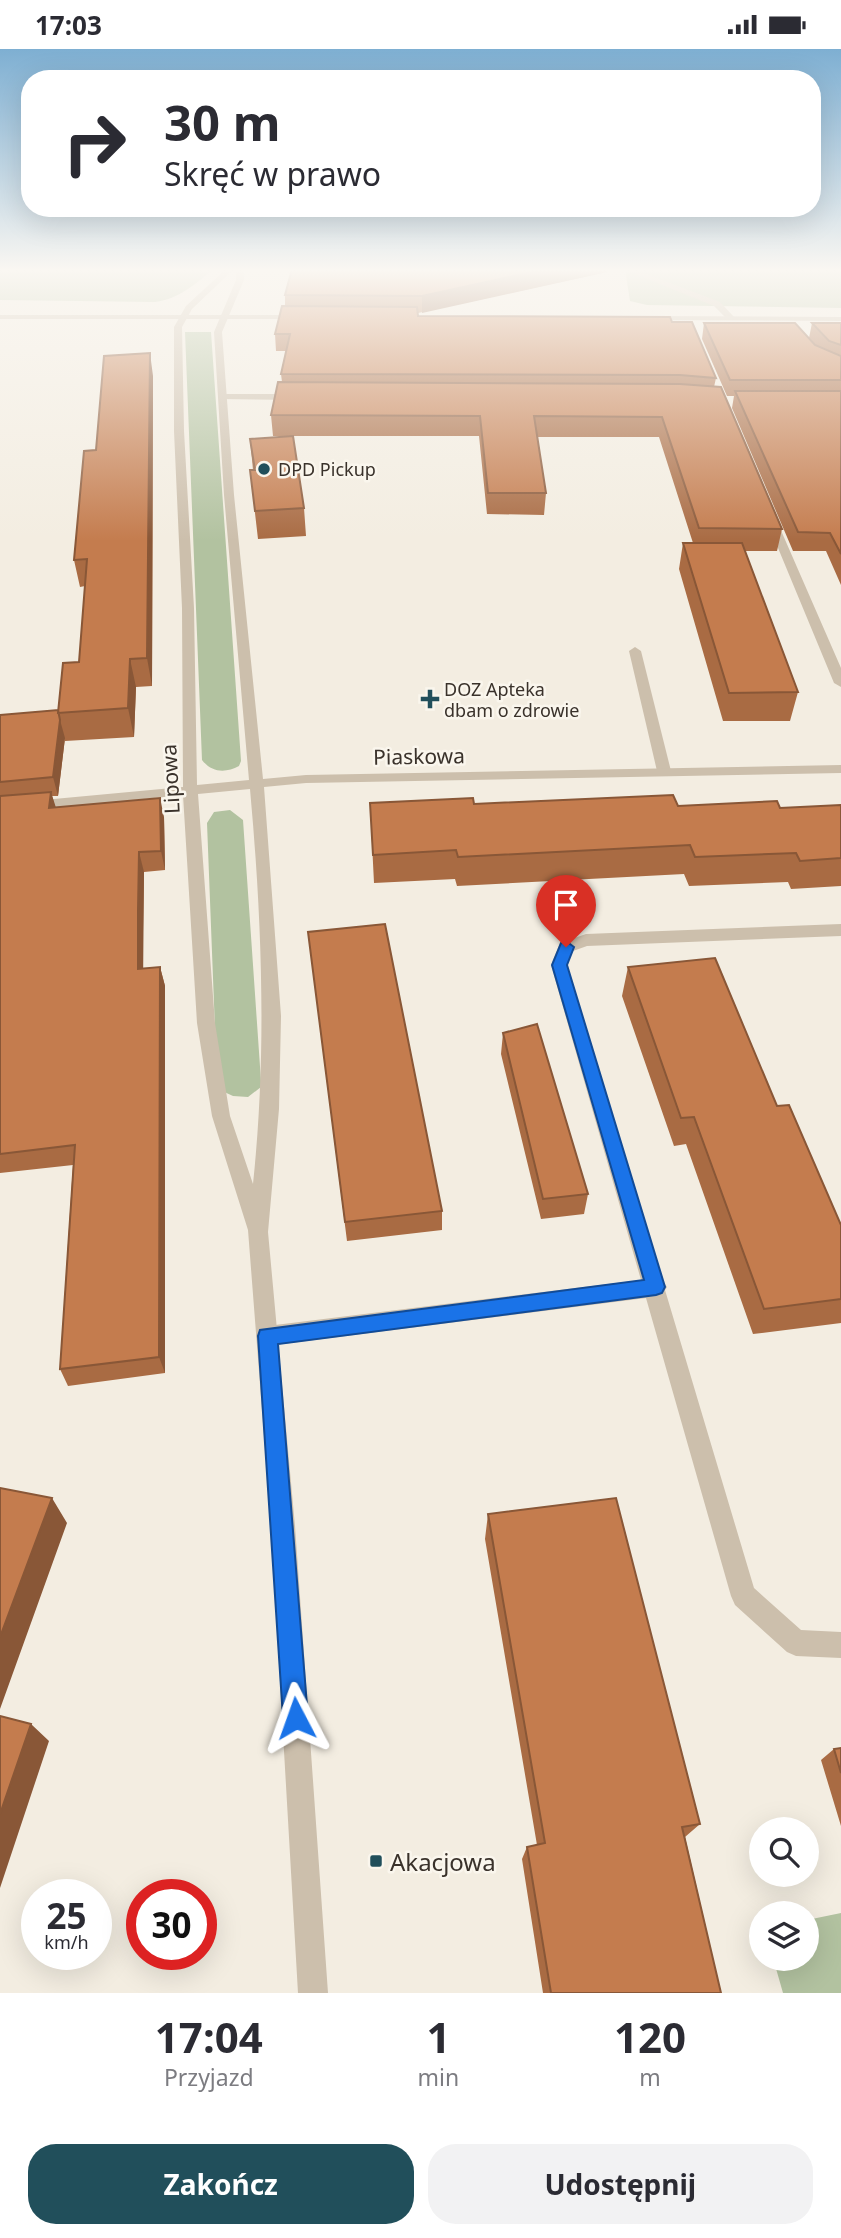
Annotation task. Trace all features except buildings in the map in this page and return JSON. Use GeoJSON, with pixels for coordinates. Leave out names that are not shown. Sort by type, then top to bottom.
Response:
{"type":"FeatureCollection","features":[{"type":"Feature","properties":{"kind":"street","name":"Lipowa"},"geometry":{"type":"LineString","coordinates":[[177,360],[188,608],[190,789],[206,1023],[221,1116],[258,1232]]}},
{"type":"Feature","properties":{"kind":"street","name":"Lipowa"},"geometry":{"type":"LineString","coordinates":[[220,360],[256,782],[272,1016],[270,1109],[258,1232],[267,1336]]}},
{"type":"Feature","properties":{"kind":"street"},"geometry":{"type":"LineString","coordinates":[[222,397],[306,397]]}},
{"type":"Feature","properties":{"kind":"street"},"geometry":{"type":"LineString","coordinates":[[766,509],[841,683]]}},
{"type":"Feature","properties":{"kind":"street"},"geometry":{"type":"LineString","coordinates":[[635,651],[664,771]]}},
{"type":"Feature","properties":{"kind":"street","name":"Piaskowa"},"geometry":{"type":"LineString","coordinates":[[0,809],[256,782],[841,769]]}},
{"type":"Feature","properties":{"kind":"street"},"geometry":{"type":"LineString","coordinates":[[841,930],[586,940],[566,947],[559,965],[656,1287],[744,1595],[796,1643],[841,1645]]}},
{"type":"Feature","properties":{"kind":"street"},"geometry":{"type":"LineString","coordinates":[[313,1993],[283,1526],[267,1336],[656,1287]]}},
{"type":"Feature","properties":{"kind":"green space"},"geometry":{"type":"Polygon","coordinates":[[[186,360],[213,360],[241,761],[239,766],[224,771],[210,767],[202,760],[186,360]]]}},
{"type":"Feature","properties":{"kind":"green space"},"geometry":{"type":"Polygon","coordinates":[[[230,810],[243,820],[261,1081],[261,1087],[248,1097],[233,1096],[220,1090],[217,1081],[207,823],[214,812],[230,810]]]}},
{"type":"Feature","properties":{"kind":"green space"},"geometry":{"type":"Polygon","coordinates":[[[841,1913],[841,1993],[783,1993],[777,1971],[819,1971],[819,1918],[841,1913]]]}},
{"type":"Feature","properties":{"kind":"place","name":"DPD Pickup"},"geometry":{"type":"Point","coordinates":[264,469]}},
{"type":"Feature","properties":{"kind":"place","name":"DOZ Apteka dbam o zdrowie"},"geometry":{"type":"Point","coordinates":[430,699]}},
{"type":"Feature","properties":{"kind":"place","name":"Akacjowa"},"geometry":{"type":"Point","coordinates":[376,1861]}},
{"type":"Feature","properties":{"kind":"route"},"geometry":{"type":"LineString","coordinates":[[296,1718],[267,1336],[656,1287],[559,965],[566,947]]}}]}
